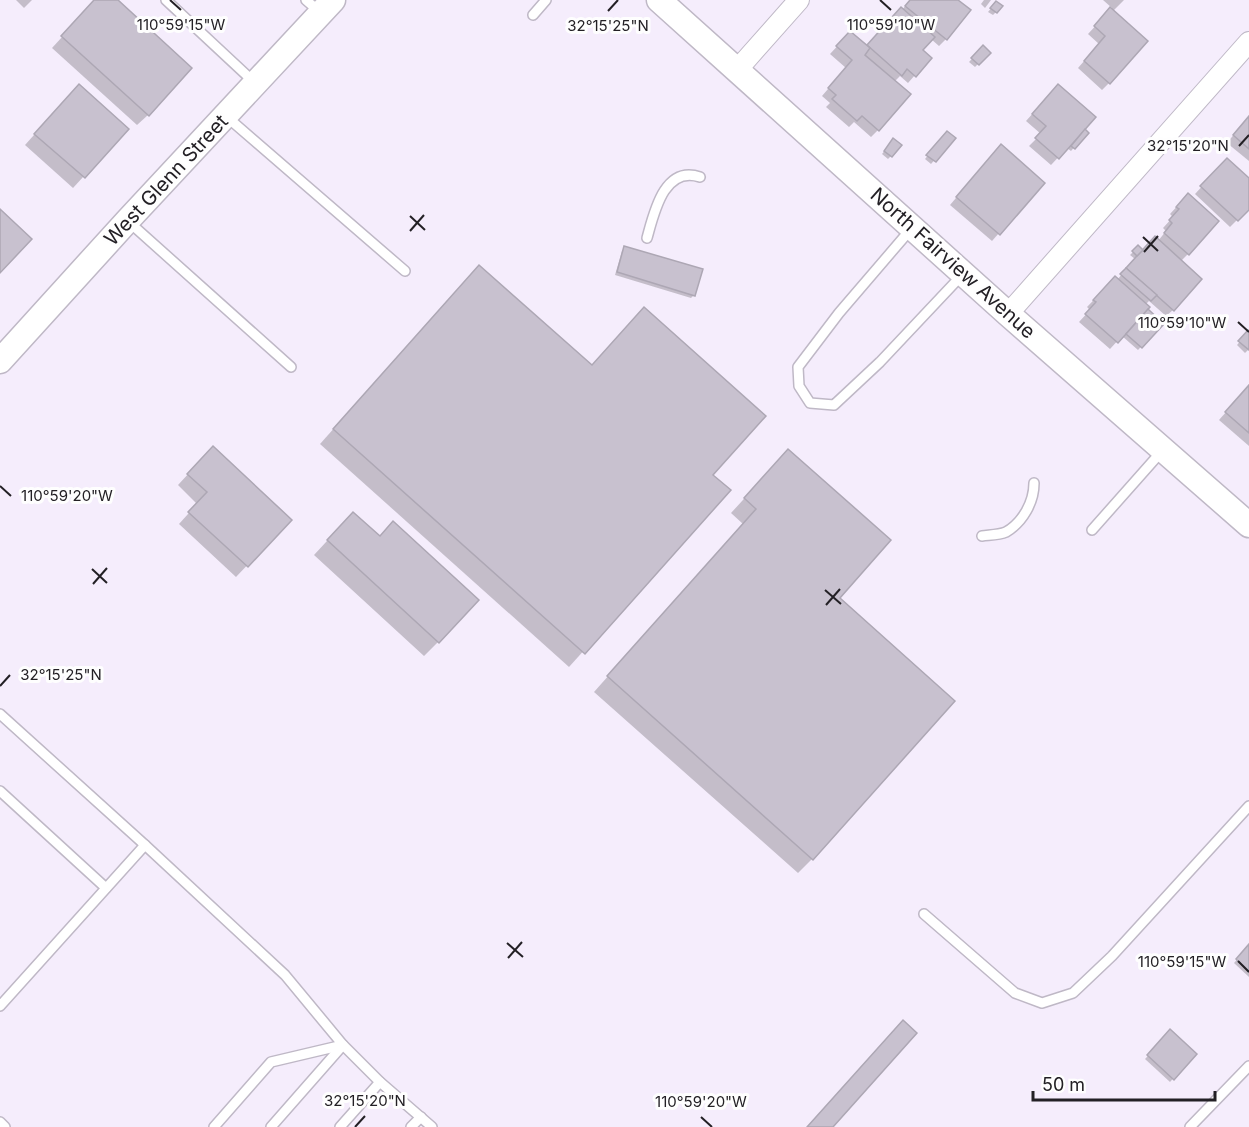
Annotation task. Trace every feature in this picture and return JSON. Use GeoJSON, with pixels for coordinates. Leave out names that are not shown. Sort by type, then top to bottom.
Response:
{"type":"FeatureCollection","features":[{"type":"Feature","properties":{"kind":"street","name":"North Fairview Avenue"},"geometry":{"type":"LineString","coordinates":[[659,0],[1008,314],[1249,525]]}},
{"type":"Feature","properties":{"kind":"street"},"geometry":{"type":"LineString","coordinates":[[737,70],[799,0]]}},
{"type":"Feature","properties":{"kind":"street","name":"West Glenn Street"},"geometry":{"type":"LineString","coordinates":[[0,361],[255,83],[320,4]]}},
{"type":"Feature","properties":{"kind":"street"},"geometry":{"type":"LineString","coordinates":[[1008,314],[1249,42]]}},
{"type":"Feature","properties":{"kind":"lane"},"geometry":{"type":"LineString","coordinates":[[166,0],[255,83]]}},
{"type":"Feature","properties":{"kind":"lane"},"geometry":{"type":"LineString","coordinates":[[533,15],[546,0]]}},
{"type":"Feature","properties":{"kind":"lane"},"geometry":{"type":"LineString","coordinates":[[225,115],[405,271]]}},
{"type":"Feature","properties":{"kind":"lane"},"geometry":{"type":"LineString","coordinates":[[646,238],[667,187],[681,176],[688,174],[700,177]]}},
{"type":"Feature","properties":{"kind":"lane"},"geometry":{"type":"LineString","coordinates":[[128,220],[291,367]]}},
{"type":"Feature","properties":{"kind":"lane"},"geometry":{"type":"LineString","coordinates":[[912,227],[838,314],[798,367],[800,386],[810,403],[834,405],[880,362],[963,273]]}},
{"type":"Feature","properties":{"kind":"lane"},"geometry":{"type":"LineString","coordinates":[[1092,530],[1163,449]]}},
{"type":"Feature","properties":{"kind":"lane"},"geometry":{"type":"LineString","coordinates":[[982,536],[1005,532],[1017,522],[1028,510],[1034,495],[1034,483]]}},
{"type":"Feature","properties":{"kind":"lane"},"geometry":{"type":"LineString","coordinates":[[0,714],[285,975],[343,1045],[380,1082],[432,1127]]}},
{"type":"Feature","properties":{"kind":"lane"},"geometry":{"type":"LineString","coordinates":[[0,791],[106,888]]}},
{"type":"Feature","properties":{"kind":"lane"},"geometry":{"type":"LineString","coordinates":[[924,914],[1015,993],[1042,1003],[1073,993],[1112,956],[1249,806]]}},
{"type":"Feature","properties":{"kind":"lane"},"geometry":{"type":"LineString","coordinates":[[0,1006],[144,845]]}},
{"type":"Feature","properties":{"kind":"lane"},"geometry":{"type":"LineString","coordinates":[[213,1127],[271,1062],[343,1045]]}},
{"type":"Feature","properties":{"kind":"lane"},"geometry":{"type":"LineString","coordinates":[[272,1127],[343,1045]]}},
{"type":"Feature","properties":{"kind":"lane"},"geometry":{"type":"LineString","coordinates":[[1190,1127],[1249,1066]]}},
{"type":"Feature","properties":{"kind":"lane"},"geometry":{"type":"LineString","coordinates":[[340,1127],[380,1082]]}},
{"type":"Feature","properties":{"kind":"lane"},"geometry":{"type":"LineString","coordinates":[[411,1127],[421,1117]]}},
{"type":"Feature","properties":{"kind":"lane"},"geometry":{"type":"LineString","coordinates":[[0,1122],[4,1127]]}},
{"type":"Feature","properties":{"kind":"building"},"geometry":{"type":"Polygon","coordinates":[[[94,0],[118,0],[192,68],[149,116],[61,36],[94,0]]]}},
{"type":"Feature","properties":{"kind":"building"},"geometry":{"type":"Polygon","coordinates":[[[910,0],[958,0],[971,10],[947,40],[905,6],[910,0]]]}},
{"type":"Feature","properties":{"kind":"building"},"geometry":{"type":"Polygon","coordinates":[[[996,1],[1003,6],[997,13],[990,8],[996,1]]]}},
{"type":"Feature","properties":{"kind":"building"},"geometry":{"type":"Polygon","coordinates":[[[901,7],[935,37],[923,50],[932,58],[916,77],[907,69],[902,76],[867,45],[901,7]]]}},
{"type":"Feature","properties":{"kind":"building"},"geometry":{"type":"Polygon","coordinates":[[[1110,7],[1148,41],[1110,84],[1084,61],[1105,36],[1094,26],[1110,7]]]}},
{"type":"Feature","properties":{"kind":"building"},"geometry":{"type":"Polygon","coordinates":[[[850,31],[870,48],[865,55],[911,94],[879,131],[862,116],[857,121],[832,99],[836,95],[828,88],[852,60],[836,46],[850,31]]]}},
{"type":"Feature","properties":{"kind":"building"},"geometry":{"type":"Polygon","coordinates":[[[983,45],[991,53],[979,65],[971,58],[983,45]]]}},
{"type":"Feature","properties":{"kind":"building"},"geometry":{"type":"Polygon","coordinates":[[[79,84],[129,129],[85,178],[34,134],[79,84]]]}},
{"type":"Feature","properties":{"kind":"building"},"geometry":{"type":"Polygon","coordinates":[[[1058,84],[1096,117],[1059,159],[1035,138],[1046,126],[1032,114],[1058,84]]]}},
{"type":"Feature","properties":{"kind":"building"},"geometry":{"type":"Polygon","coordinates":[[[1249,116],[1249,149],[1233,135],[1249,116]]]}},
{"type":"Feature","properties":{"kind":"building"},"geometry":{"type":"Polygon","coordinates":[[[1085,129],[1089,133],[1075,149],[1071,146],[1085,129]]]}},
{"type":"Feature","properties":{"kind":"building"},"geometry":{"type":"Polygon","coordinates":[[[947,131],[956,138],[936,162],[926,155],[947,131]]]}},
{"type":"Feature","properties":{"kind":"building"},"geometry":{"type":"Polygon","coordinates":[[[893,138],[902,145],[892,157],[884,151],[893,138]]]}},
{"type":"Feature","properties":{"kind":"building"},"geometry":{"type":"Polygon","coordinates":[[[1001,144],[1045,183],[1000,235],[956,197],[1001,144]]]}},
{"type":"Feature","properties":{"kind":"building"},"geometry":{"type":"Polygon","coordinates":[[[1227,158],[1249,178],[1249,210],[1238,221],[1200,186],[1227,158]]]}},
{"type":"Feature","properties":{"kind":"building"},"geometry":{"type":"Polygon","coordinates":[[[1188,193],[1219,221],[1189,255],[1164,233],[1172,223],[1169,220],[1179,209],[1176,207],[1188,193]]]}},
{"type":"Feature","properties":{"kind":"building"},"geometry":{"type":"Polygon","coordinates":[[[0,209],[32,239],[0,273],[0,209]]]}},
{"type":"Feature","properties":{"kind":"building"},"geometry":{"type":"Polygon","coordinates":[[[1155,236],[1202,279],[1174,311],[1126,268],[1155,236]]]}},
{"type":"Feature","properties":{"kind":"building"},"geometry":{"type":"Polygon","coordinates":[[[1138,245],[1143,250],[1137,256],[1132,251],[1138,245]]]}},
{"type":"Feature","properties":{"kind":"building"},"geometry":{"type":"Polygon","coordinates":[[[624,246],[703,269],[695,296],[617,272],[624,246]]]}},
{"type":"Feature","properties":{"kind":"building"},"geometry":{"type":"Polygon","coordinates":[[[479,265],[592,365],[644,307],[766,416],[713,475],[731,490],[585,654],[333,429],[479,265]]]}},
{"type":"Feature","properties":{"kind":"building"},"geometry":{"type":"Polygon","coordinates":[[[1126,268],[1157,295],[1151,301],[1120,274],[1126,268]]]}},
{"type":"Feature","properties":{"kind":"building"},"geometry":{"type":"Polygon","coordinates":[[[1115,276],[1150,307],[1118,343],[1085,314],[1096,302],[1093,300],[1115,276]]]}},
{"type":"Feature","properties":{"kind":"building"},"geometry":{"type":"Polygon","coordinates":[[[1148,309],[1164,324],[1142,348],[1126,334],[1148,309]]]}},
{"type":"Feature","properties":{"kind":"building"},"geometry":{"type":"Polygon","coordinates":[[[1249,331],[1249,350],[1238,341],[1249,331]]]}},
{"type":"Feature","properties":{"kind":"building"},"geometry":{"type":"Polygon","coordinates":[[[1249,385],[1249,433],[1225,412],[1249,385]]]}},
{"type":"Feature","properties":{"kind":"building"},"geometry":{"type":"Polygon","coordinates":[[[213,446],[292,520],[248,567],[188,512],[207,492],[187,474],[213,446]]]}},
{"type":"Feature","properties":{"kind":"building"},"geometry":{"type":"Polygon","coordinates":[[[788,449],[891,540],[840,598],[955,701],[813,860],[607,676],[756,509],[744,498],[788,449]]]}},
{"type":"Feature","properties":{"kind":"building"},"geometry":{"type":"Polygon","coordinates":[[[353,512],[380,536],[393,521],[479,600],[439,643],[327,540],[353,512]]]}},
{"type":"Feature","properties":{"kind":"building"},"geometry":{"type":"Polygon","coordinates":[[[1249,944],[1249,972],[1236,959],[1249,944]]]}},
{"type":"Feature","properties":{"kind":"building"},"geometry":{"type":"Polygon","coordinates":[[[903,1020],[917,1033],[833,1127],[807,1127],[903,1020]]]}},
{"type":"Feature","properties":{"kind":"building"},"geometry":{"type":"Polygon","coordinates":[[[1170,1029],[1197,1054],[1174,1080],[1147,1055],[1170,1029]]]}}]}
